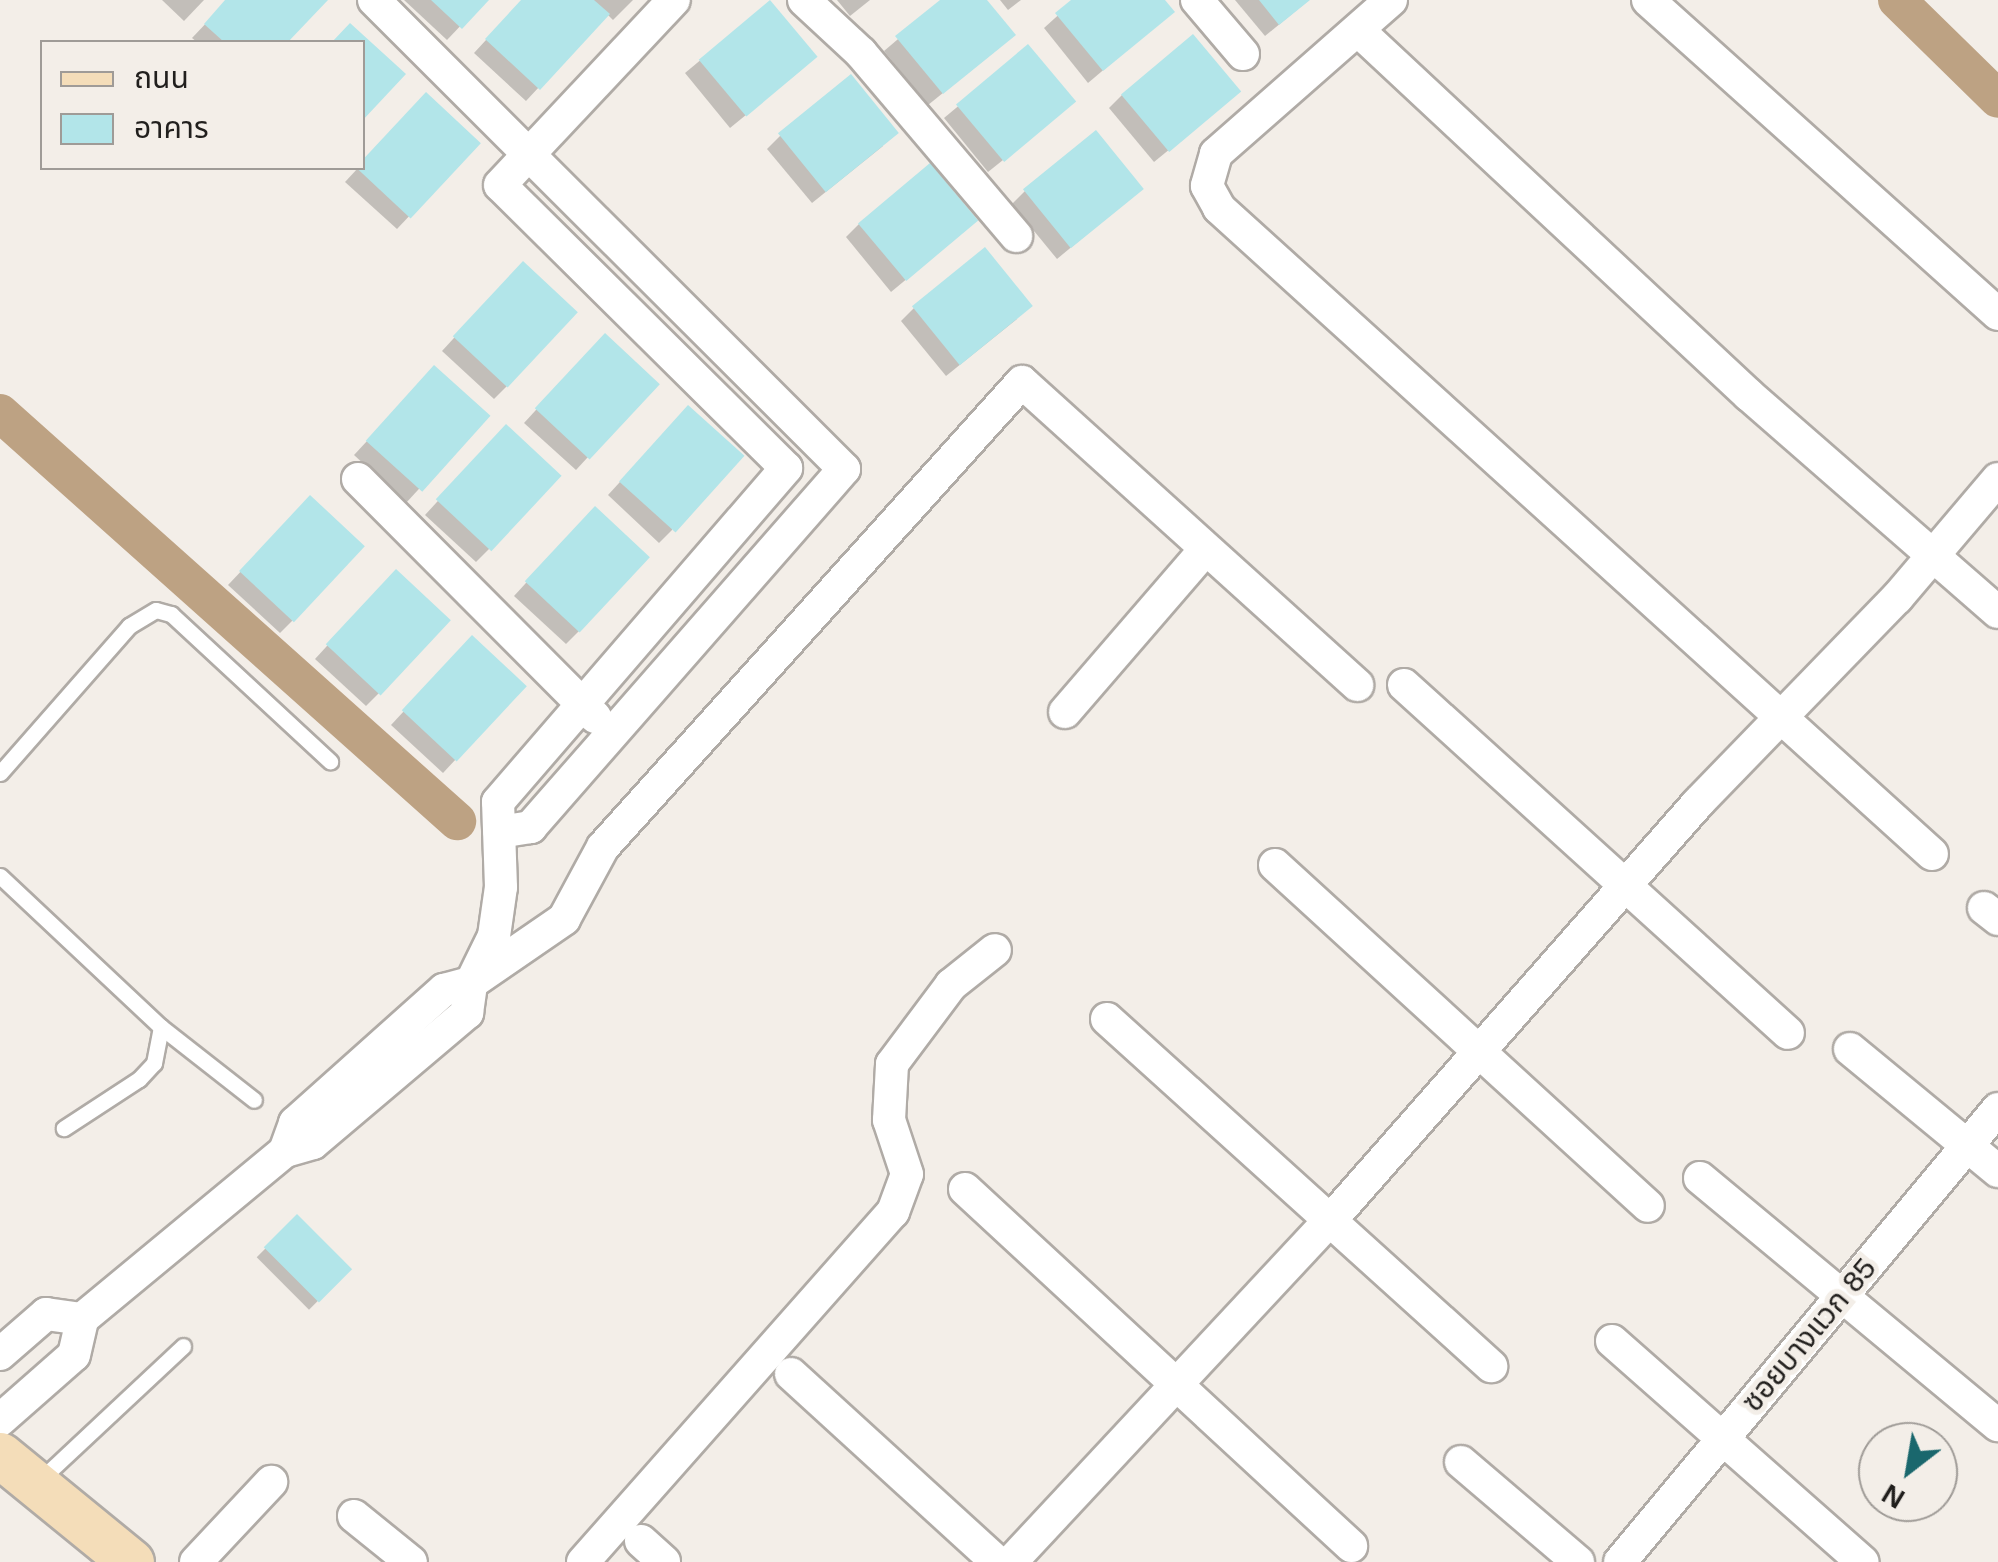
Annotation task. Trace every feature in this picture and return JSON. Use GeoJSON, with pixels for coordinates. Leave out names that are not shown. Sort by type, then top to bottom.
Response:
{"type":"FeatureCollection","features":[{"type":"Feature","properties":{"kind":"main road"},"geometry":{"type":"LineString","coordinates":[[0,1455],[38,1482],[131,1562]]}},
{"type":"Feature","properties":{"kind":"street"},"geometry":{"type":"LineString","coordinates":[[374,0],[844,470],[530,827],[499,832]]}},
{"type":"Feature","properties":{"kind":"street"},"geometry":{"type":"LineString","coordinates":[[472,983],[494,936],[498,802],[786,468],[500,186],[674,0]]}},
{"type":"Feature","properties":{"kind":"street"},"geometry":{"type":"LineString","coordinates":[[804,0],[861,52],[1016,236]]}},
{"type":"Feature","properties":{"kind":"street"},"geometry":{"type":"LineString","coordinates":[[1196,0],[1243,54]]}},
{"type":"Feature","properties":{"kind":"street"},"geometry":{"type":"LineString","coordinates":[[1391,0],[1360,32],[1216,154],[1207,186],[1219,208],[1932,854]]}},
{"type":"Feature","properties":{"kind":"street"},"geometry":{"type":"LineString","coordinates":[[1648,0],[1998,314]]}},
{"type":"Feature","properties":{"kind":"street"},"geometry":{"type":"LineString","coordinates":[[1360,32],[1665,318],[1998,612]]}},
{"type":"Feature","properties":{"kind":"street"},"geometry":{"type":"LineString","coordinates":[[646,329],[674,300]]}},
{"type":"Feature","properties":{"kind":"street"},"geometry":{"type":"LineString","coordinates":[[0,1420],[74,1355],[82,1319],[285,1152],[295,1123],[444,990],[472,983],[564,919],[603,848],[1022,382],[1357,684]]}},
{"type":"Feature","properties":{"kind":"street"},"geometry":{"type":"LineString","coordinates":[[358,479],[613,734]]}},
{"type":"Feature","properties":{"kind":"street"},"geometry":{"type":"LineString","coordinates":[[1011,1562],[1330,1220],[1626,887],[1933,556],[1998,479]]}},
{"type":"Feature","properties":{"kind":"street"},"geometry":{"type":"LineString","coordinates":[[1065,712],[1205,550]]}},
{"type":"Feature","properties":{"kind":"street"},"geometry":{"type":"LineString","coordinates":[[1404,685],[1788,1033]]}},
{"type":"Feature","properties":{"kind":"street"},"geometry":{"type":"LineString","coordinates":[[1275,866],[1648,1206]]}},
{"type":"Feature","properties":{"kind":"street"},"geometry":{"type":"LineString","coordinates":[[582,1562],[893,1212],[907,1174],[889,1120],[892,1064],[951,985],[995,950]]}},
{"type":"Feature","properties":{"kind":"street"},"geometry":{"type":"LineString","coordinates":[[1107,1019],[1492,1366]]}},
{"type":"Feature","properties":{"kind":"street"},"geometry":{"type":"LineString","coordinates":[[1850,1048],[1998,1171]]}},
{"type":"Feature","properties":{"kind":"street","name":"ซอยบางแวก 85"},"geometry":{"type":"LineString","coordinates":[[1620,1562],[1998,1108]]}},
{"type":"Feature","properties":{"kind":"street"},"geometry":{"type":"LineString","coordinates":[[1700,1178],[1998,1425]]}},
{"type":"Feature","properties":{"kind":"street"},"geometry":{"type":"LineString","coordinates":[[966,1189],[1350,1546]]}},
{"type":"Feature","properties":{"kind":"street"},"geometry":{"type":"LineString","coordinates":[[0,1354],[46,1314],[82,1319]]}},
{"type":"Feature","properties":{"kind":"street"},"geometry":{"type":"LineString","coordinates":[[1612,1342],[1864,1562]]}},
{"type":"Feature","properties":{"kind":"street"},"geometry":{"type":"LineString","coordinates":[[790,1374],[997,1562]]}},
{"type":"Feature","properties":{"kind":"street"},"geometry":{"type":"LineString","coordinates":[[1461,1462],[1578,1562]]}},
{"type":"Feature","properties":{"kind":"street"},"geometry":{"type":"LineString","coordinates":[[196,1562],[271,1482]]}},
{"type":"Feature","properties":{"kind":"street"},"geometry":{"type":"LineString","coordinates":[[354,1516],[411,1562]]}},
{"type":"Feature","properties":{"kind":"lane"},"geometry":{"type":"LineString","coordinates":[[0,773],[128,626],[156,610],[171,614],[330,761]]}},
{"type":"Feature","properties":{"kind":"lane"},"geometry":{"type":"LineString","coordinates":[[0,876],[161,1028],[254,1100]]}},
{"type":"Feature","properties":{"kind":"lane"},"geometry":{"type":"LineString","coordinates":[[64,1128],[154,1063],[161,1028]]}},
{"type":"Feature","properties":{"kind":"lane"},"geometry":{"type":"LineString","coordinates":[[38,1482],[183,1346]]}},
{"type":"Feature","properties":{"kind":"building"},"geometry":{"type":"Polygon","coordinates":[[[225,0],[328,0],[290,40],[222,40],[204,24],[225,0]]]}},
{"type":"Feature","properties":{"kind":"building"},"geometry":{"type":"Polygon","coordinates":[[[431,0],[489,0],[462,29],[431,0]]]}},
{"type":"Feature","properties":{"kind":"building"},"geometry":{"type":"Polygon","coordinates":[[[521,0],[594,0],[610,14],[540,90],[485,39],[521,0]]]}},
{"type":"Feature","properties":{"kind":"building"},"geometry":{"type":"Polygon","coordinates":[[[770,0],[818,57],[746,116],[699,60],[770,0]]]}},
{"type":"Feature","properties":{"kind":"building"},"geometry":{"type":"Polygon","coordinates":[[[940,0],[987,0],[1016,35],[943,94],[895,36],[940,0]]]}},
{"type":"Feature","properties":{"kind":"building"},"geometry":{"type":"Polygon","coordinates":[[[1071,0],[1165,0],[1175,12],[1103,71],[1055,13],[1071,0]]]}},
{"type":"Feature","properties":{"kind":"building"},"geometry":{"type":"Polygon","coordinates":[[[1259,0],[1310,0],[1279,25],[1259,0]]]}},
{"type":"Feature","properties":{"kind":"building"},"geometry":{"type":"Polygon","coordinates":[[[350,23],[406,74],[365,118],[365,40],[334,40],[350,23]]]}},
{"type":"Feature","properties":{"kind":"building"},"geometry":{"type":"Polygon","coordinates":[[[1193,34],[1241,91],[1169,152],[1121,94],[1193,34]]]}},
{"type":"Feature","properties":{"kind":"building"},"geometry":{"type":"Polygon","coordinates":[[[1028,44],[1076,101],[1004,162],[956,104],[1028,44]]]}},
{"type":"Feature","properties":{"kind":"building"},"geometry":{"type":"Polygon","coordinates":[[[851,74],[899,133],[826,192],[778,133],[851,74]]]}},
{"type":"Feature","properties":{"kind":"building"},"geometry":{"type":"Polygon","coordinates":[[[426,92],[481,143],[411,218],[359,170],[365,170],[365,157],[426,92]]]}},
{"type":"Feature","properties":{"kind":"building"},"geometry":{"type":"Polygon","coordinates":[[[1096,130],[1144,189],[1071,248],[1023,189],[1096,130]]]}},
{"type":"Feature","properties":{"kind":"building"},"geometry":{"type":"Polygon","coordinates":[[[930,163],[978,220],[906,281],[858,223],[930,163]]]}},
{"type":"Feature","properties":{"kind":"building"},"geometry":{"type":"Polygon","coordinates":[[[985,247],[1033,306],[960,365],[912,306],[985,247]]]}},
{"type":"Feature","properties":{"kind":"building"},"geometry":{"type":"Polygon","coordinates":[[[523,261],[578,312],[508,387],[453,336],[523,261]]]}},
{"type":"Feature","properties":{"kind":"building"},"geometry":{"type":"Polygon","coordinates":[[[605,333],[660,384],[590,459],[535,408],[605,333]]]}},
{"type":"Feature","properties":{"kind":"building"},"geometry":{"type":"Polygon","coordinates":[[[434,365],[490,416],[422,492],[366,441],[434,365]]]}},
{"type":"Feature","properties":{"kind":"building"},"geometry":{"type":"Polygon","coordinates":[[[688,405],[744,456],[676,532],[619,482],[688,405]]]}},
{"type":"Feature","properties":{"kind":"building"},"geometry":{"type":"Polygon","coordinates":[[[506,424],[562,476],[491,551],[436,499],[506,424]]]}},
{"type":"Feature","properties":{"kind":"building"},"geometry":{"type":"Polygon","coordinates":[[[310,495],[365,546],[294,622],[239,571],[310,495]]]}},
{"type":"Feature","properties":{"kind":"building"},"geometry":{"type":"Polygon","coordinates":[[[595,506],[650,557],[580,632],[525,581],[595,506]]]}},
{"type":"Feature","properties":{"kind":"building"},"geometry":{"type":"Polygon","coordinates":[[[396,569],[451,620],[381,695],[326,644],[396,569]]]}},
{"type":"Feature","properties":{"kind":"building"},"geometry":{"type":"Polygon","coordinates":[[[472,635],[527,686],[457,761],[402,710],[472,635]]]}},
{"type":"Feature","properties":{"kind":"building"},"geometry":{"type":"Polygon","coordinates":[[[297,1214],[352,1269],[319,1302],[264,1247],[297,1214]]]}},
{"type":"Feature","properties":{"kind":"waterway"},"geometry":{"type":"LineString","coordinates":[[1897,0],[1998,99]]}},
{"type":"Feature","properties":{"kind":"waterway"},"geometry":{"type":"LineString","coordinates":[[0,413],[457,821]]}}]}
